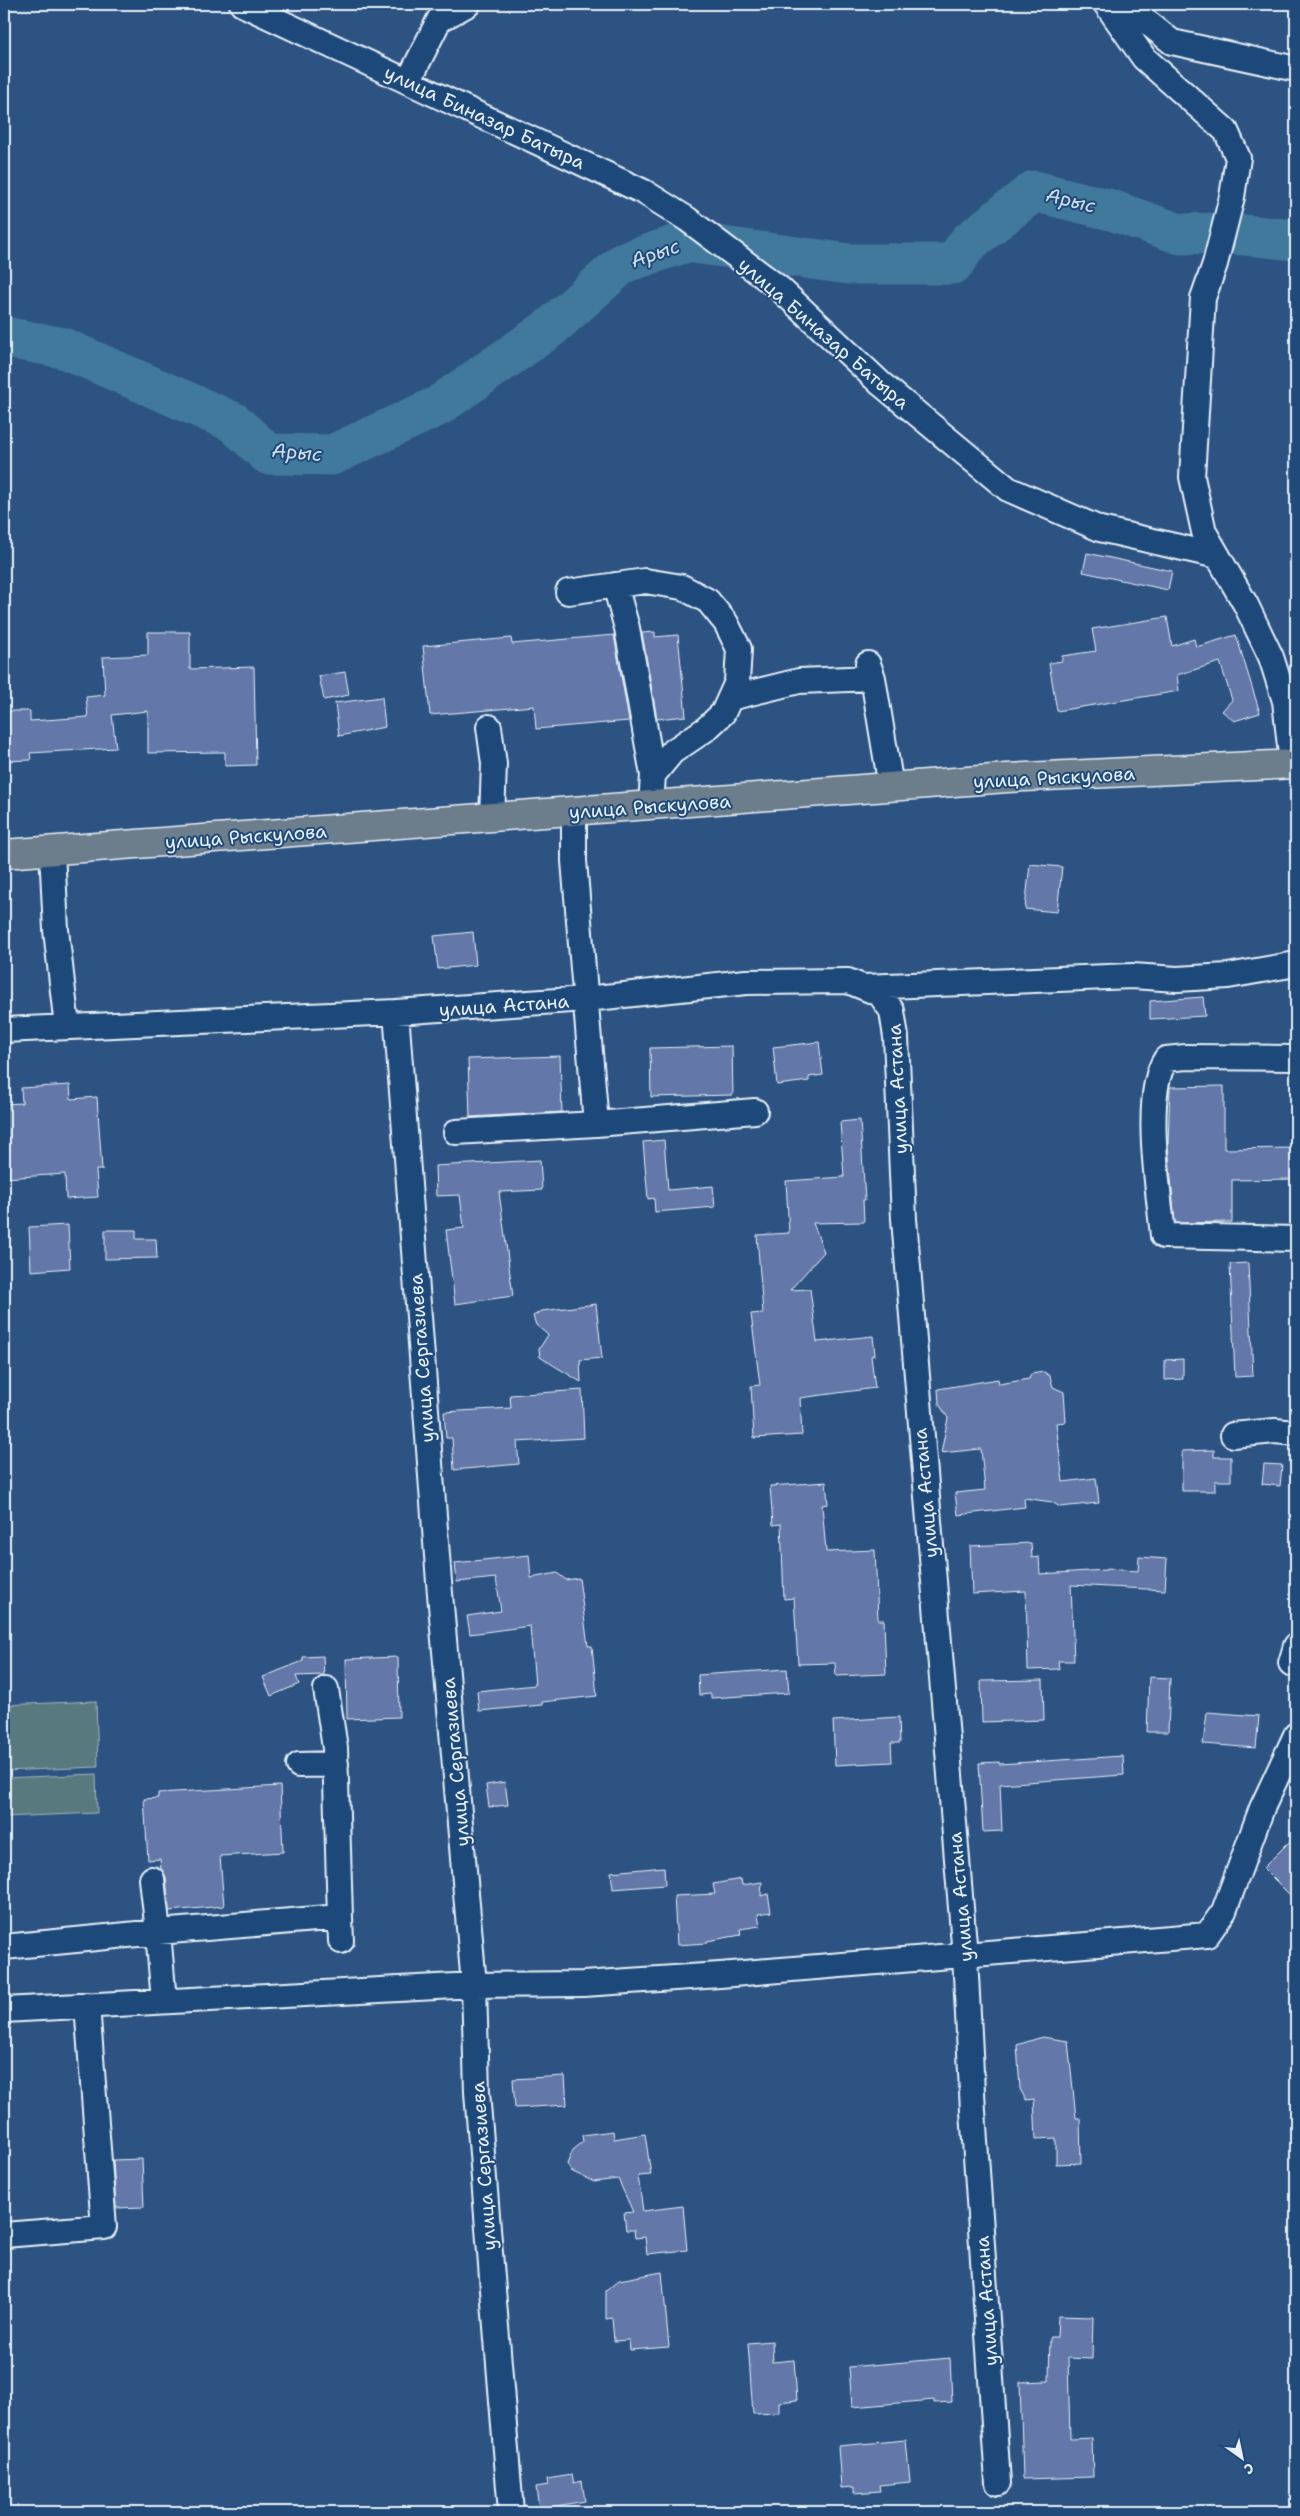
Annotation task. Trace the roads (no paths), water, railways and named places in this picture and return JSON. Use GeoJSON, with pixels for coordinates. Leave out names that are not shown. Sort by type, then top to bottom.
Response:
{"type":"FeatureCollection","features":[{"type":"Feature","properties":{"kind":"main road","name":"улица Рыскулова"},"geometry":{"type":"LineString","coordinates":[[4,854],[1007,778],[1294,764]]}},
{"type":"Feature","properties":{"kind":"street","name":"улица Биназар Батыра"},"geometry":{"type":"LineString","coordinates":[[242,4],[409,80],[644,192],[687,219],[779,288],[880,383],[1008,489],[1100,529],[1218,556]]}},
{"type":"Feature","properties":{"kind":"street"},"geometry":{"type":"LineString","coordinates":[[409,80],[439,20],[468,4]]}},
{"type":"Feature","properties":{"kind":"street"},"geometry":{"type":"LineString","coordinates":[[1106,4],[1144,58],[1226,131],[1238,158],[1232,197],[1215,264],[1203,298],[1192,477],[1204,532],[1246,605],[1271,656],[1286,701],[1294,764]]}},
{"type":"Feature","properties":{"kind":"street"},"geometry":{"type":"LineString","coordinates":[[1124,4],[1172,42],[1296,69]]}},
{"type":"Feature","properties":{"kind":"street"},"geometry":{"type":"LineString","coordinates":[[568,592],[645,581],[682,587],[708,601],[726,624],[739,649],[737,682],[723,713],[706,729],[672,752],[653,775]]}},
{"type":"Feature","properties":{"kind":"street"},"geometry":{"type":"LineString","coordinates":[[615,585],[627,628],[653,775],[651,806]]}},
{"type":"Feature","properties":{"kind":"street"},"geometry":{"type":"LineString","coordinates":[[730,698],[799,681],[870,670],[892,787]]}},
{"type":"Feature","properties":{"kind":"street"},"geometry":{"type":"LineString","coordinates":[[489,727],[494,764],[492,818]]}},
{"type":"Feature","properties":{"kind":"street"},"geometry":{"type":"LineString","coordinates":[[574,812],[574,861],[596,1124]]}},
{"type":"Feature","properties":{"kind":"street"},"geometry":{"type":"LineString","coordinates":[[52,850],[56,930],[67,1027]]}},
{"type":"Feature","properties":{"kind":"street"},"geometry":{"type":"LineString","coordinates":[[863,987],[1132,976],[1177,979],[1228,976],[1296,964]]}},
{"type":"Feature","properties":{"kind":"street","name":"улица Астана"},"geometry":{"type":"LineString","coordinates":[[4,1030],[396,1012],[586,999],[746,982],[848,980],[880,994],[892,1011],[896,1037],[904,1219],[965,1956],[973,2111],[998,2483]]}},
{"type":"Feature","properties":{"kind":"street","name":"улица Сергазиева"},"geometry":{"type":"LineString","coordinates":[[396,1012],[436,1552],[474,1985],[477,2092],[511,2512]]}},
{"type":"Feature","properties":{"kind":"street"},"geometry":{"type":"LineString","coordinates":[[1296,1058],[1186,1057],[1166,1059],[1159,1069],[1153,1117],[1163,1236],[1296,1239]]}},
{"type":"Feature","properties":{"kind":"street"},"geometry":{"type":"LineString","coordinates":[[456,1132],[596,1124],[755,1111]]}},
{"type":"Feature","properties":{"kind":"street"},"geometry":{"type":"LineString","coordinates":[[1234,1435],[1275,1431],[1296,1433]]}},
{"type":"Feature","properties":{"kind":"street"},"geometry":{"type":"LineString","coordinates":[[326,1690],[336,1764],[341,1941]]}},
{"type":"Feature","properties":{"kind":"street"},"geometry":{"type":"LineString","coordinates":[[4,2010],[474,1985],[583,1984],[965,1956],[1063,1945],[1207,1935],[1224,1911],[1262,1808],[1296,1735]]}},
{"type":"Feature","properties":{"kind":"street"},"geometry":{"type":"LineString","coordinates":[[299,1765],[336,1764]]}},
{"type":"Feature","properties":{"kind":"street"},"geometry":{"type":"LineString","coordinates":[[152,1879],[164,2001]]}},
{"type":"Feature","properties":{"kind":"street"},"geometry":{"type":"LineString","coordinates":[[4,1947],[340,1917]]}},
{"type":"Feature","properties":{"kind":"street"},"geometry":{"type":"LineString","coordinates":[[4,2235],[104,2227],[87,2005]]}},
{"type":"Feature","properties":{"kind":"waterway","name":"Арыс"},"geometry":{"type":"LineString","coordinates":[[4,337],[63,348],[233,422],[268,454],[332,455],[438,406],[550,328],[623,263],[686,242],[849,264],[953,264],[969,242],[1034,191],[1111,210],[1180,234],[1223,233],[1296,240]]}}]}
